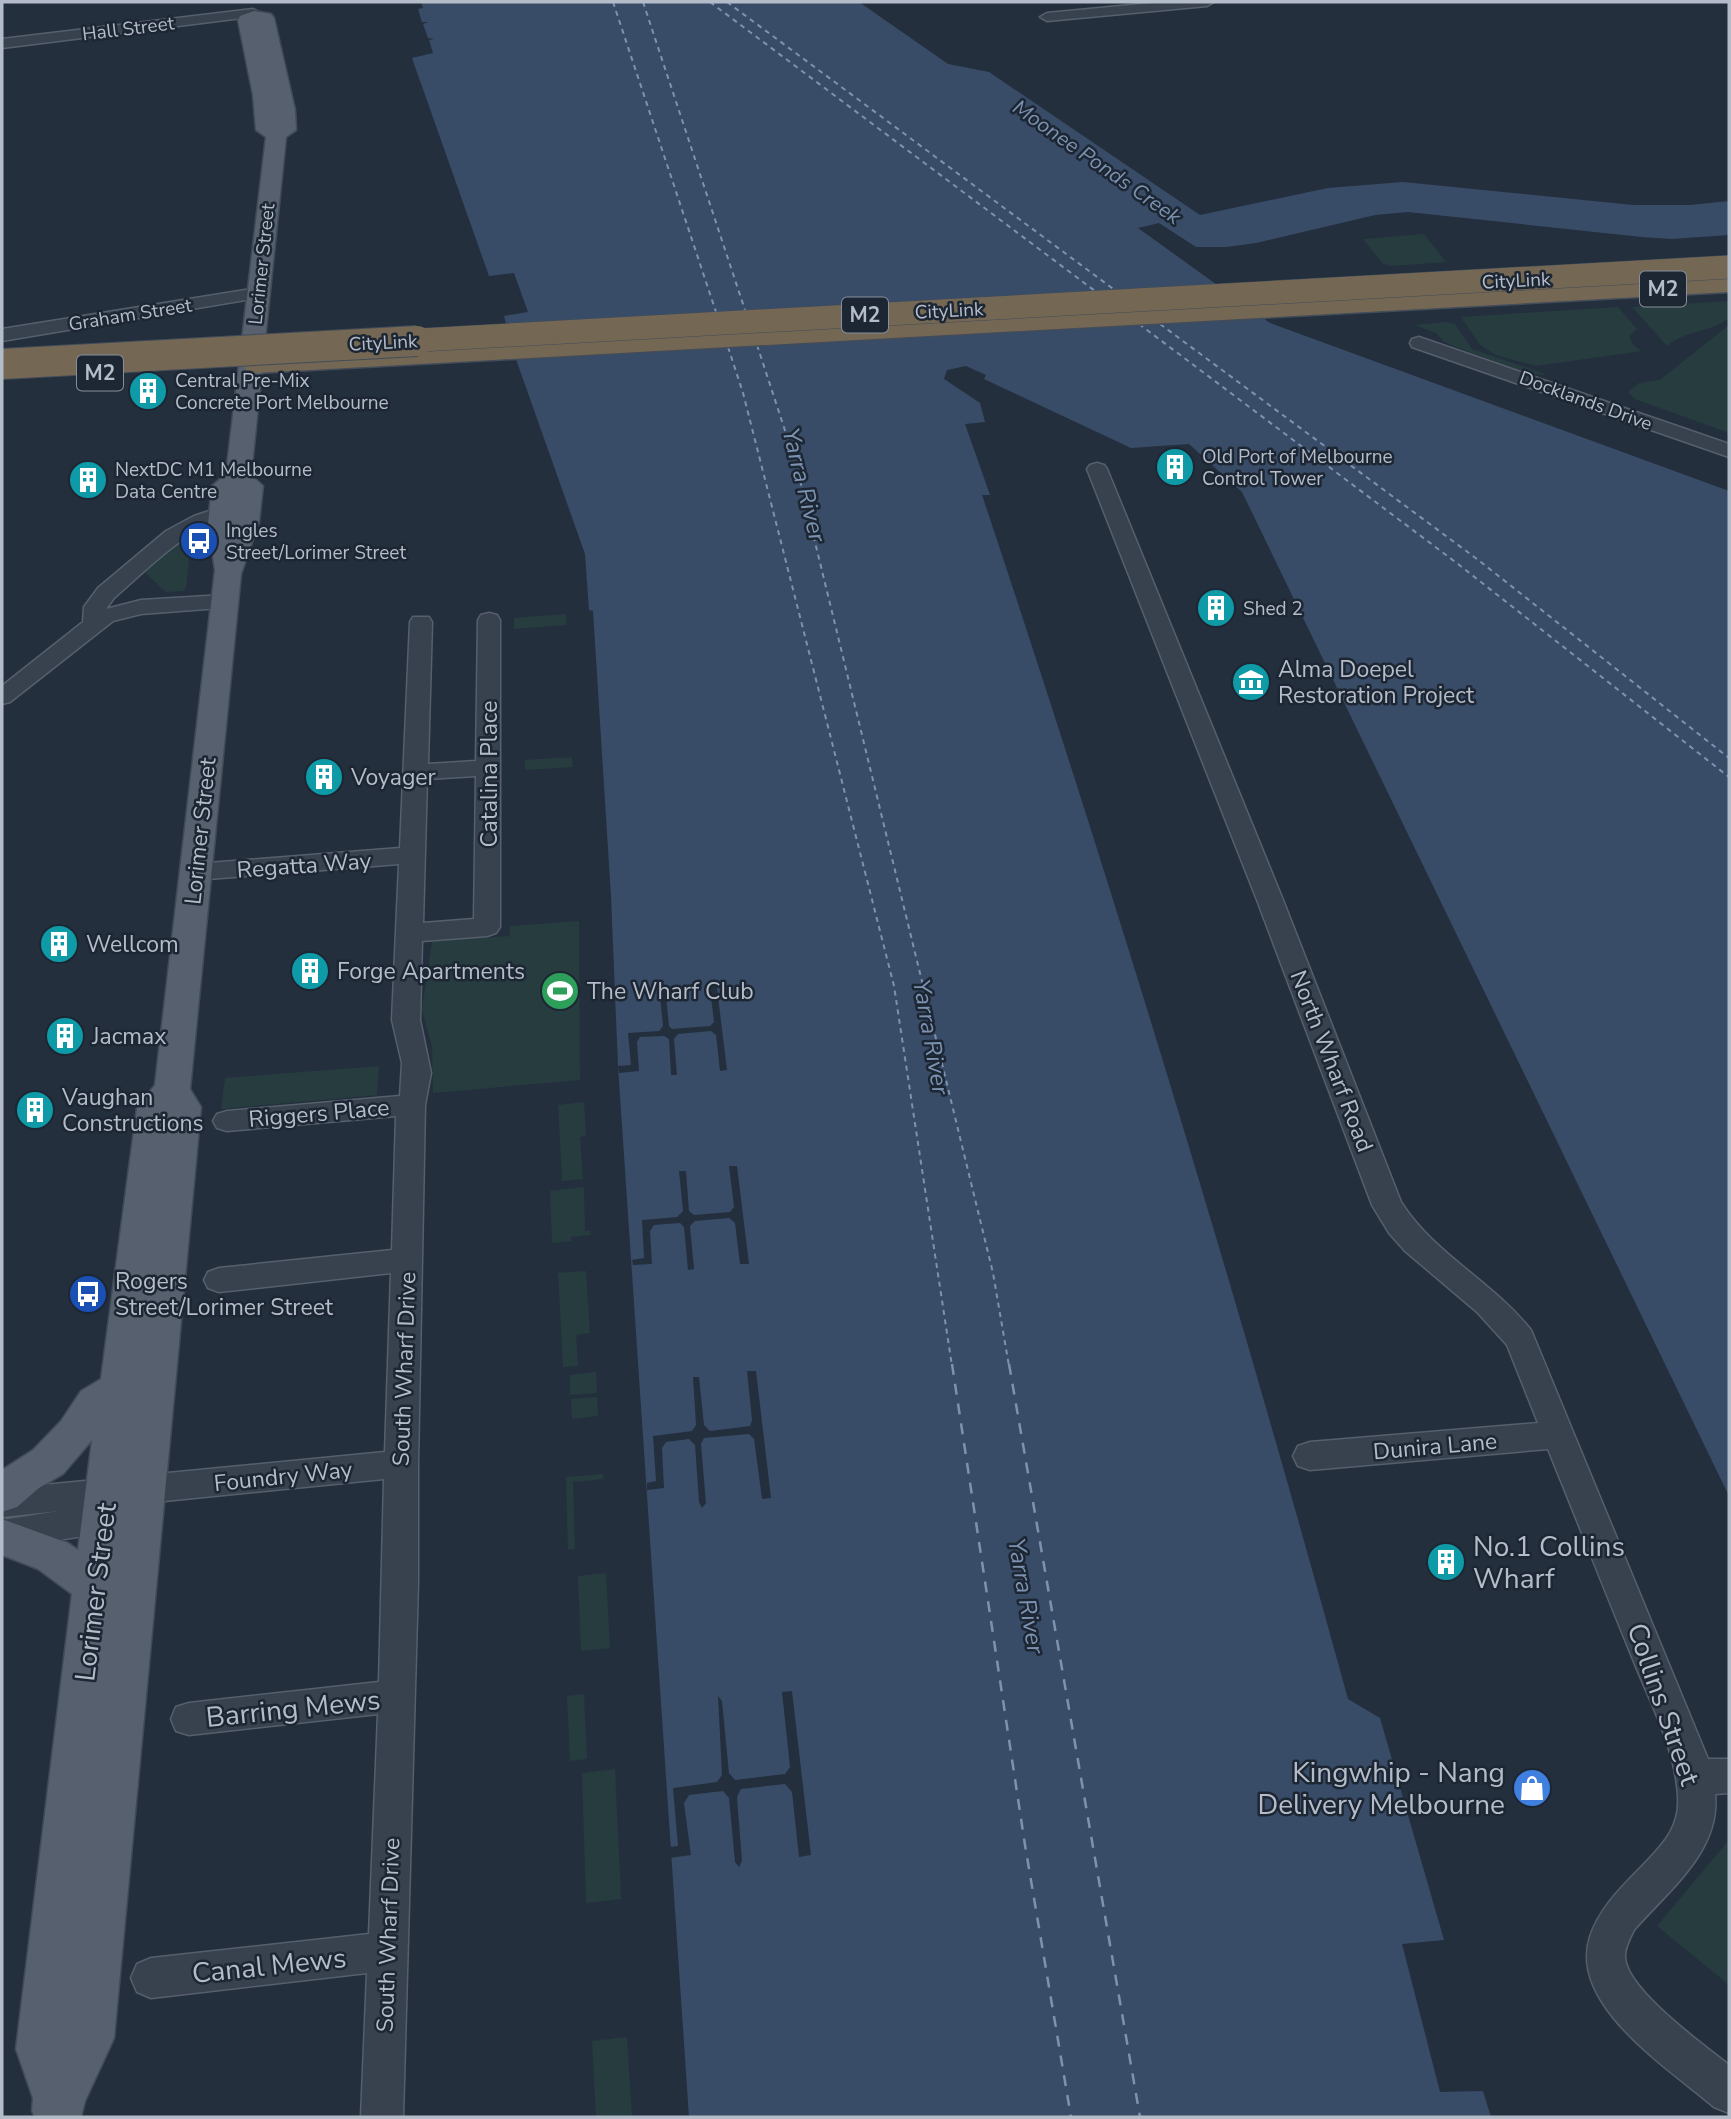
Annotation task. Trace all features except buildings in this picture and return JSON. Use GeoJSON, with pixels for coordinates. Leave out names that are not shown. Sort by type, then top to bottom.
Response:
{"type":"FeatureCollection","features":[{"type":"Feature","properties":{"kind":"highway","name":"CityLink"},"geometry":{"type":"LineString","coordinates":[[2,364],[1729,267]]}},
{"type":"Feature","properties":{"kind":"highway","name":"CityLink"},"geometry":{"type":"LineString","coordinates":[[2,378],[1729,285]]}},
{"type":"Feature","properties":{"kind":"highway","name":"M2"},"geometry":{"type":"LineString","coordinates":[[2,386],[199,375],[256,365]]}},
{"type":"Feature","properties":{"kind":"main road","name":"Lorimer Street"},"geometry":{"type":"LineString","coordinates":[[58,2108],[41,2049],[96,1587],[133,1500],[120,1387],[155,1108],[172,1089],[226,588],[221,513],[225,486],[238,477],[276,134],[266,130],[263,94],[247,20],[253,10]]}},
{"type":"Feature","properties":{"kind":"main road","name":"Lorimer Street"},"geometry":{"type":"LineString","coordinates":[[226,588],[246,522],[250,486],[238,477]]}},
{"type":"Feature","properties":{"kind":"main road","name":"Lorimer Street"},"geometry":{"type":"LineString","coordinates":[[58,2108],[89,2038],[133,1500],[183,1107],[172,1089]]}},
{"type":"Feature","properties":{"kind":"main road"},"geometry":{"type":"LineString","coordinates":[[2,1496],[24,1476],[48,1462],[75,1433],[95,1403],[120,1387]]}},
{"type":"Feature","properties":{"kind":"main road"},"geometry":{"type":"LineString","coordinates":[[2,1536],[53,1556],[96,1587]]}},
{"type":"Feature","properties":{"kind":"street"},"geometry":{"type":"LineString","coordinates":[[1047,17],[1207,2]]}},
{"type":"Feature","properties":{"kind":"street","name":"Hall Street"},"geometry":{"type":"LineString","coordinates":[[2,44],[253,10]]}},
{"type":"Feature","properties":{"kind":"street","name":"Graham Street"},"geometry":{"type":"LineString","coordinates":[[2,335],[257,293]]}},
{"type":"Feature","properties":{"kind":"street","name":"Docklands Drive"},"geometry":{"type":"LineString","coordinates":[[1431,343],[1729,451]]}},
{"type":"Feature","properties":{"kind":"street","name":"North Wharf Road"},"geometry":{"type":"LineString","coordinates":[[1097,469],[1270,900],[1387,1205],[1399,1225],[1416,1243],[1478,1294],[1513,1328],[1525,1349],[1631,1610]]}},
{"type":"Feature","properties":{"kind":"street"},"geometry":{"type":"LineString","coordinates":[[94,622],[95,607],[106,593],[174,536],[201,520],[221,513]]}},
{"type":"Feature","properties":{"kind":"street"},"geometry":{"type":"LineString","coordinates":[[2,697],[94,622],[113,613],[226,588]]}},
{"type":"Feature","properties":{"kind":"street","name":"Catalina Place"},"geometry":{"type":"LineString","coordinates":[[410,933],[487,927],[489,620]]}},
{"type":"Feature","properties":{"kind":"street","name":"South Wharf Drive"},"geometry":{"type":"LineString","coordinates":[[382,2117],[397,1696],[411,1105],[417,1081],[415,1055],[406,1020],[421,622]]}},
{"type":"Feature","properties":{"kind":"street"},"geometry":{"type":"LineString","coordinates":[[416,772],[489,768]]}},
{"type":"Feature","properties":{"kind":"street","name":"Regatta Way"},"geometry":{"type":"LineString","coordinates":[[195,872],[413,855]]}},
{"type":"Feature","properties":{"kind":"street","name":"Riggers Place"},"geometry":{"type":"LineString","coordinates":[[227,1121],[411,1105]]}},
{"type":"Feature","properties":{"kind":"street"},"geometry":{"type":"LineString","coordinates":[[219,1280],[408,1260]]}},
{"type":"Feature","properties":{"kind":"street","name":"Dunira Lane"},"geometry":{"type":"LineString","coordinates":[[1310,1457],[1560,1435]]}},
{"type":"Feature","properties":{"kind":"street","name":"Foundry Way"},"geometry":{"type":"LineString","coordinates":[[133,1500],[401,1464]]}},
{"type":"Feature","properties":{"kind":"street"},"geometry":{"type":"LineString","coordinates":[[2,1503],[133,1500]]}},
{"type":"Feature","properties":{"kind":"street"},"geometry":{"type":"LineString","coordinates":[[2,1536],[133,1500]]}},
{"type":"Feature","properties":{"kind":"street","name":"Collins Street"},"geometry":{"type":"LineString","coordinates":[[1631,1610],[1677,1724],[1693,1777],[1697,1810],[1692,1832],[1678,1853],[1609,1932],[1603,1956],[1609,1976],[1623,1998],[1729,2092]]}},
{"type":"Feature","properties":{"kind":"street","name":"Barring Mews"},"geometry":{"type":"LineString","coordinates":[[189,1719],[397,1696]]}},
{"type":"Feature","properties":{"kind":"street"},"geometry":{"type":"LineString","coordinates":[[1693,1777],[1729,1776]]}},
{"type":"Feature","properties":{"kind":"street","name":"Canal Mews"},"geometry":{"type":"LineString","coordinates":[[151,1978],[387,1951]]}},
{"type":"Feature","properties":{"kind":"green space"},"geometry":{"type":"Polygon","coordinates":[[[1424,234],[1446,262],[1391,266],[1382,263],[1363,239],[1424,234]]]}},
{"type":"Feature","properties":{"kind":"green space"},"geometry":{"type":"Polygon","coordinates":[[[1729,301],[1729,318],[1667,346],[1632,307],[1729,301]]]}},
{"type":"Feature","properties":{"kind":"green space"},"geometry":{"type":"Polygon","coordinates":[[[1618,307],[1637,329],[1629,336],[1634,346],[1642,351],[1536,366],[1496,355],[1480,345],[1461,317],[1618,307]]]}},
{"type":"Feature","properties":{"kind":"green space"},"geometry":{"type":"Polygon","coordinates":[[[1445,322],[1455,324],[1472,349],[1548,375],[1532,374],[1471,353],[1444,342],[1436,333],[1415,325],[1445,322]]]}},
{"type":"Feature","properties":{"kind":"green space"},"geometry":{"type":"Polygon","coordinates":[[[1729,325],[1729,433],[1635,399],[1628,392],[1639,383],[1660,380],[1729,325]]]}},
{"type":"Feature","properties":{"kind":"green space"},"geometry":{"type":"Polygon","coordinates":[[[192,532],[186,587],[184,591],[166,592],[144,572],[192,532]]]}},
{"type":"Feature","properties":{"kind":"green space"},"geometry":{"type":"Polygon","coordinates":[[[566,614],[567,625],[514,629],[514,618],[566,614]]]}},
{"type":"Feature","properties":{"kind":"green space"},"geometry":{"type":"Polygon","coordinates":[[[572,757],[573,767],[525,770],[525,760],[572,757]]]}},
{"type":"Feature","properties":{"kind":"green space"},"geometry":{"type":"Polygon","coordinates":[[[579,921],[580,1080],[433,1093],[432,1047],[422,1010],[432,941],[510,936],[510,926],[579,921]]]}},
{"type":"Feature","properties":{"kind":"green space"},"geometry":{"type":"Polygon","coordinates":[[[379,1066],[377,1095],[221,1109],[225,1078],[379,1066]]]}},
{"type":"Feature","properties":{"kind":"green space"},"geometry":{"type":"Polygon","coordinates":[[[584,1102],[586,1136],[580,1137],[583,1179],[562,1181],[558,1105],[584,1102]]]}},
{"type":"Feature","properties":{"kind":"green space"},"geometry":{"type":"Polygon","coordinates":[[[584,1187],[585,1231],[591,1231],[590,1235],[552,1243],[550,1191],[584,1187]]]}},
{"type":"Feature","properties":{"kind":"green space"},"geometry":{"type":"Polygon","coordinates":[[[586,1271],[590,1333],[576,1335],[578,1366],[563,1367],[558,1273],[586,1271]]]}},
{"type":"Feature","properties":{"kind":"green space"},"geometry":{"type":"Polygon","coordinates":[[[596,1372],[597,1393],[570,1395],[570,1375],[596,1372]]]}},
{"type":"Feature","properties":{"kind":"green space"},"geometry":{"type":"Polygon","coordinates":[[[597,1397],[598,1416],[572,1419],[571,1399],[597,1397]]]}},
{"type":"Feature","properties":{"kind":"green space"},"geometry":{"type":"Polygon","coordinates":[[[603,1474],[603,1479],[573,1482],[575,1549],[568,1550],[566,1477],[603,1474]]]}},
{"type":"Feature","properties":{"kind":"green space"},"geometry":{"type":"Polygon","coordinates":[[[606,1573],[610,1648],[581,1651],[578,1576],[606,1573]]]}},
{"type":"Feature","properties":{"kind":"green space"},"geometry":{"type":"Polygon","coordinates":[[[584,1694],[587,1759],[570,1761],[567,1696],[584,1694]]]}},
{"type":"Feature","properties":{"kind":"green space"},"geometry":{"type":"Polygon","coordinates":[[[615,1769],[621,1899],[586,1903],[582,1773],[615,1769]]]}},
{"type":"Feature","properties":{"kind":"green space"},"geometry":{"type":"Polygon","coordinates":[[[1729,1840],[1729,1985],[1657,1926],[1729,1840]]]}},
{"type":"Feature","properties":{"kind":"green space"},"geometry":{"type":"Polygon","coordinates":[[[627,2037],[632,2117],[596,2117],[592,2041],[627,2037]]]}},
{"type":"Feature","properties":{"kind":"water"},"geometry":{"type":"Polygon","coordinates":[[[421,2],[859,2],[948,64],[989,72],[1200,215],[1328,188],[1403,182],[1633,205],[1690,205],[1729,201],[1729,235],[1671,239],[1408,212],[1375,215],[1256,243],[1226,247],[1196,247],[1159,223],[1138,228],[1270,323],[1729,491],[1729,1496],[1242,492],[1189,444],[1131,448],[984,379],[986,375],[966,366],[947,370],[944,379],[980,403],[985,422],[965,424],[990,495],[982,495],[1080,794],[1173,1095],[1263,1396],[1348,1699],[1380,1718],[1444,1940],[1402,1944],[1440,2092],[1483,2091],[1491,2117],[689,2117],[618,1066],[611,896],[593,611],[589,610],[585,554],[517,362],[504,316],[528,312],[514,273],[489,276],[412,58],[433,53],[429,40],[434,39],[428,38],[423,24],[428,22],[422,22],[418,9],[423,8],[421,2]]]}},
{"type":"Feature","properties":{"kind":"pier"},"geometry":{"type":"Polygon","coordinates":[[[716,980],[727,1070],[720,1071],[716,1035],[711,1031],[678,1034],[674,1039],[677,1075],[671,1075],[669,1039],[664,1036],[640,1037],[637,1042],[639,1071],[619,1073],[618,1066],[631,1065],[628,1033],[659,1031],[663,1026],[659,986],[665,985],[669,1026],[672,1029],[710,1026],[714,1022],[709,981],[716,980]]]}},
{"type":"Feature","properties":{"kind":"pier"},"geometry":{"type":"Polygon","coordinates":[[[729,1166],[737,1166],[749,1264],[740,1264],[735,1223],[729,1218],[695,1221],[690,1226],[694,1269],[688,1270],[684,1227],[680,1223],[654,1225],[650,1231],[652,1264],[633,1265],[632,1260],[644,1258],[642,1220],[677,1217],[683,1211],[679,1171],[686,1171],[689,1211],[694,1215],[730,1212],[734,1207],[729,1166]]]}},
{"type":"Feature","properties":{"kind":"pier"},"geometry":{"type":"Polygon","coordinates":[[[747,1371],[756,1371],[771,1498],[762,1499],[754,1439],[749,1434],[704,1438],[701,1444],[706,1503],[702,1508],[699,1502],[695,1445],[689,1439],[666,1442],[662,1448],[664,1488],[647,1490],[647,1483],[656,1481],[653,1436],[692,1431],[696,1425],[693,1377],[699,1377],[704,1425],[710,1431],[750,1426],[752,1420],[747,1371]]]}},
{"type":"Feature","properties":{"kind":"pier"},"geometry":{"type":"Polygon","coordinates":[[[792,1691],[811,1855],[799,1857],[792,1792],[785,1784],[741,1789],[737,1797],[742,1861],[739,1867],[735,1862],[729,1798],[723,1791],[689,1795],[684,1803],[691,1855],[670,1858],[669,1847],[678,1846],[673,1788],[717,1782],[722,1775],[718,1696],[722,1701],[729,1773],[735,1780],[785,1774],[790,1767],[782,1692],[792,1691]]]}},
{"type":"Feature","properties":{"kind":"ferry route"},"geometry":{"type":"LineString","coordinates":[[613,2],[716,312]]}},
{"type":"Feature","properties":{"kind":"ferry route"},"geometry":{"type":"LineString","coordinates":[[643,2],[745,310]]}},
{"type":"Feature","properties":{"kind":"ferry route"},"geometry":{"type":"LineString","coordinates":[[710,2],[1095,291]]}},
{"type":"Feature","properties":{"kind":"ferry route"},"geometry":{"type":"LineString","coordinates":[[727,2],[1116,291]]}},
{"type":"Feature","properties":{"kind":"ferry route"},"geometry":{"type":"LineString","coordinates":[[1139,324],[1458,564],[1729,777]]}},
{"type":"Feature","properties":{"kind":"ferry route"},"geometry":{"type":"LineString","coordinates":[[1160,324],[1477,559],[1729,758]]}},
{"type":"Feature","properties":{"kind":"ferry route"},"geometry":{"type":"LineString","coordinates":[[757,345],[796,464],[993,1273],[1009,1366]]}},
{"type":"Feature","properties":{"kind":"ferry route"},"geometry":{"type":"LineString","coordinates":[[728,347],[743,393],[894,986],[952,1366]]}},
{"type":"Feature","properties":{"kind":"ferry route"},"geometry":{"type":"LineString","coordinates":[[952,1364],[1025,1845],[1071,2117]]}},
{"type":"Feature","properties":{"kind":"ferry route"},"geometry":{"type":"LineString","coordinates":[[1009,1364],[1140,2117]]}},
{"type":"Feature","properties":{"kind":"place","name":"Central Pre-Mix Concrete Port Melbourne"},"geometry":{"type":"Point","coordinates":[148,391]}},
{"type":"Feature","properties":{"kind":"place","name":"Old Port of Melbourne Control Tower"},"geometry":{"type":"Point","coordinates":[1175,467]}},
{"type":"Feature","properties":{"kind":"place","name":"NextDC M1 Melbourne Data Centre"},"geometry":{"type":"Point","coordinates":[88,480]}},
{"type":"Feature","properties":{"kind":"place","name":"Ingles Street/Lorimer Street"},"geometry":{"type":"Point","coordinates":[199,541]}},
{"type":"Feature","properties":{"kind":"place","name":"Shed 2"},"geometry":{"type":"Point","coordinates":[1216,608]}},
{"type":"Feature","properties":{"kind":"place","name":"Alma Doepel Restoration Project"},"geometry":{"type":"Point","coordinates":[1251,682]}},
{"type":"Feature","properties":{"kind":"place","name":"Voyager"},"geometry":{"type":"Point","coordinates":[324,777]}},
{"type":"Feature","properties":{"kind":"place","name":"Wellcom"},"geometry":{"type":"Point","coordinates":[59,944]}},
{"type":"Feature","properties":{"kind":"place","name":"Forge Apartments"},"geometry":{"type":"Point","coordinates":[310,971]}},
{"type":"Feature","properties":{"kind":"place","name":"The Wharf Club"},"geometry":{"type":"Point","coordinates":[560,991]}},
{"type":"Feature","properties":{"kind":"place","name":"Jacmax"},"geometry":{"type":"Point","coordinates":[65,1036]}},
{"type":"Feature","properties":{"kind":"place","name":"Vaughan Constructions"},"geometry":{"type":"Point","coordinates":[35,1110]}},
{"type":"Feature","properties":{"kind":"place","name":"Rogers Street/Lorimer Street"},"geometry":{"type":"Point","coordinates":[88,1294]}},
{"type":"Feature","properties":{"kind":"place","name":"No.1 Collins Wharf"},"geometry":{"type":"Point","coordinates":[1446,1562]}},
{"type":"Feature","properties":{"kind":"place","name":"Kingwhip - Nang Delivery Melbourne"},"geometry":{"type":"Point","coordinates":[1532,1788]}},
{"type":"Feature","properties":{"kind":"water label","name":"Moonee Ponds Creek"},"geometry":{"type":"Point","coordinates":[1097,162]}},
{"type":"Feature","properties":{"kind":"water label","name":"Yarra River"},"geometry":{"type":"Point","coordinates":[804,485]}},
{"type":"Feature","properties":{"kind":"water label","name":"Yarra River"},"geometry":{"type":"Point","coordinates":[931,1037]}},
{"type":"Feature","properties":{"kind":"water label","name":"Yarra River"},"geometry":{"type":"Point","coordinates":[1026,1596]}}]}
